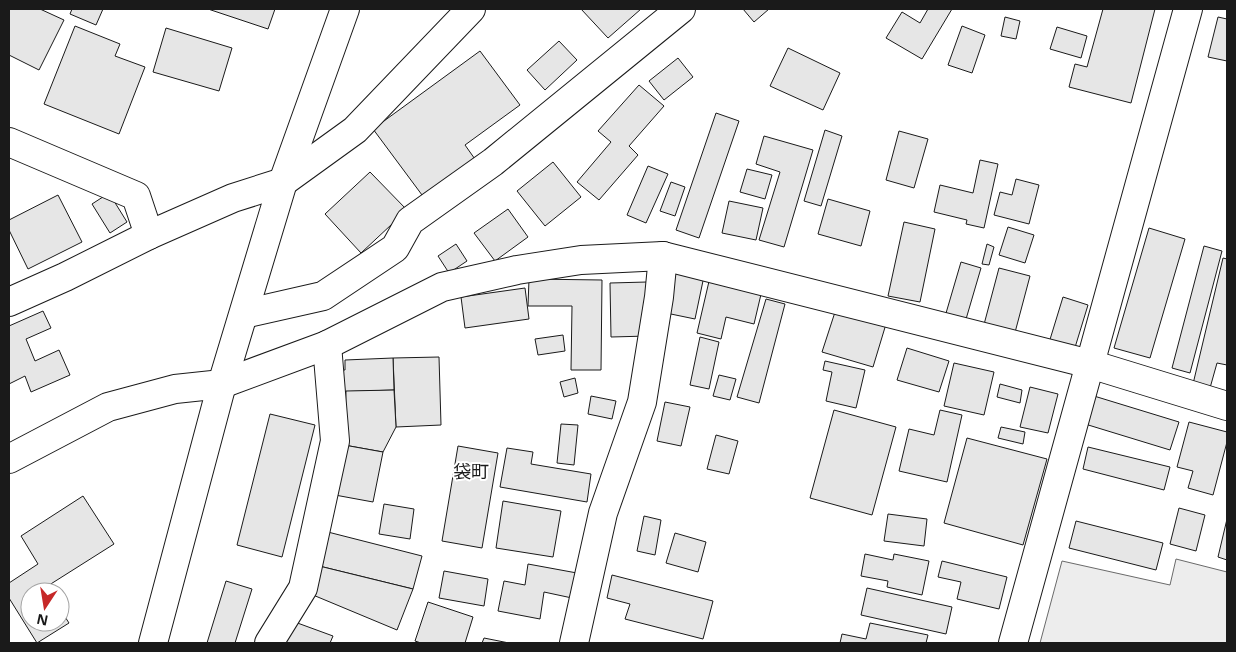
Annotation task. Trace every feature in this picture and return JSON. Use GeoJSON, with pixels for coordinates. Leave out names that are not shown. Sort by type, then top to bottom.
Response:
{"type":"FeatureCollection","features":[{"type":"Feature","properties":{"kind":"street"},"geometry":{"type":"LineString","coordinates":[[153,643],[222,384],[283,182],[344,9]]}},
{"type":"Feature","properties":{"kind":"street"},"geometry":{"type":"LineString","coordinates":[[9,302],[66,277],[149,235],[233,198],[283,182],[355,130],[471,9]]}},
{"type":"Feature","properties":{"kind":"street"},"geometry":{"type":"LineString","coordinates":[[244,314],[323,296],[395,248],[410,221],[493,162],[681,9]]}},
{"type":"Feature","properties":{"kind":"street"},"geometry":{"type":"LineString","coordinates":[[1013,643],[1188,9]]}},
{"type":"Feature","properties":{"kind":"street"},"geometry":{"type":"LineString","coordinates":[[9,142],[136,196],[149,235]]}},
{"type":"Feature","properties":{"kind":"street"},"geometry":{"type":"LineString","coordinates":[[574,643],[603,513],[642,402],[659,297],[663,256]]}},
{"type":"Feature","properties":{"kind":"street"},"geometry":{"type":"LineString","coordinates":[[9,459],[108,407],[175,389],[222,384],[327,345],[442,287],[517,270],[582,260],[663,256],[1090,364],[1227,406]]}},
{"type":"Feature","properties":{"kind":"street"},"geometry":{"type":"LineString","coordinates":[[269,643],[303,588],[334,441],[327,345]]}},
{"type":"Feature","properties":{"kind":"shaded area"},"geometry":{"type":"Polygon","coordinates":[[[1176,559],[1227,572],[1227,643],[1040,643],[1062,561],[1170,585],[1176,559]]]}},
{"type":"Feature","properties":{"kind":"building"},"geometry":{"type":"Polygon","coordinates":[[[9,9],[40,9],[64,20],[39,70],[9,55],[9,9]]]}},
{"type":"Feature","properties":{"kind":"building"},"geometry":{"type":"Polygon","coordinates":[[[72,9],[103,9],[96,25],[70,14],[72,9]]]}},
{"type":"Feature","properties":{"kind":"building"},"geometry":{"type":"Polygon","coordinates":[[[208,9],[275,9],[268,29],[208,9]]]}},
{"type":"Feature","properties":{"kind":"building"},"geometry":{"type":"Polygon","coordinates":[[[581,9],[641,9],[608,38],[581,9]]]}},
{"type":"Feature","properties":{"kind":"building"},"geometry":{"type":"Polygon","coordinates":[[[743,9],[769,9],[754,22],[743,9]]]}},
{"type":"Feature","properties":{"kind":"building"},"geometry":{"type":"Polygon","coordinates":[[[928,9],[952,9],[922,59],[886,38],[902,12],[920,23],[928,9]]]}},
{"type":"Feature","properties":{"kind":"building"},"geometry":{"type":"Polygon","coordinates":[[[1103,9],[1155,9],[1131,103],[1069,87],[1075,64],[1087,67],[1103,9]]]}},
{"type":"Feature","properties":{"kind":"building"},"geometry":{"type":"Polygon","coordinates":[[[1005,17],[1020,21],[1016,39],[1001,36],[1005,17]]]}},
{"type":"Feature","properties":{"kind":"building"},"geometry":{"type":"Polygon","coordinates":[[[1218,17],[1227,19],[1227,61],[1208,57],[1218,17]]]}},
{"type":"Feature","properties":{"kind":"building"},"geometry":{"type":"Polygon","coordinates":[[[75,26],[120,44],[115,56],[145,67],[119,134],[44,104],[75,26]]]}},
{"type":"Feature","properties":{"kind":"building"},"geometry":{"type":"Polygon","coordinates":[[[962,26],[985,35],[972,73],[948,65],[962,26]]]}},
{"type":"Feature","properties":{"kind":"building"},"geometry":{"type":"Polygon","coordinates":[[[1057,27],[1087,36],[1081,58],[1050,49],[1057,27]]]}},
{"type":"Feature","properties":{"kind":"building"},"geometry":{"type":"Polygon","coordinates":[[[166,28],[232,48],[219,91],[153,72],[166,28]]]}},
{"type":"Feature","properties":{"kind":"building"},"geometry":{"type":"Polygon","coordinates":[[[559,41],[577,60],[545,90],[527,70],[559,41]]]}},
{"type":"Feature","properties":{"kind":"building"},"geometry":{"type":"Polygon","coordinates":[[[788,48],[840,73],[823,110],[770,86],[788,48]]]}},
{"type":"Feature","properties":{"kind":"building"},"geometry":{"type":"Polygon","coordinates":[[[480,51],[520,105],[465,145],[477,162],[425,199],[373,129],[480,51]]]}},
{"type":"Feature","properties":{"kind":"building"},"geometry":{"type":"Polygon","coordinates":[[[678,58],[693,77],[664,100],[649,81],[678,58]]]}},
{"type":"Feature","properties":{"kind":"building"},"geometry":{"type":"Polygon","coordinates":[[[639,85],[664,106],[629,146],[638,155],[599,200],[577,182],[611,142],[598,131],[639,85]]]}},
{"type":"Feature","properties":{"kind":"building"},"geometry":{"type":"Polygon","coordinates":[[[716,113],[739,121],[699,238],[676,230],[716,113]]]}},
{"type":"Feature","properties":{"kind":"building"},"geometry":{"type":"Polygon","coordinates":[[[825,130],[842,136],[821,206],[804,201],[825,130]]]}},
{"type":"Feature","properties":{"kind":"building"},"geometry":{"type":"Polygon","coordinates":[[[899,131],[928,139],[914,188],[886,180],[899,131]]]}},
{"type":"Feature","properties":{"kind":"building"},"geometry":{"type":"Polygon","coordinates":[[[764,136],[813,150],[784,247],[759,240],[780,172],[756,164],[764,136]]]}},
{"type":"Feature","properties":{"kind":"building"},"geometry":{"type":"Polygon","coordinates":[[[980,160],[998,164],[984,228],[966,224],[967,220],[934,212],[940,185],[973,193],[980,160]]]}},
{"type":"Feature","properties":{"kind":"building"},"geometry":{"type":"Polygon","coordinates":[[[553,162],[581,197],[545,226],[517,191],[553,162]]]}},
{"type":"Feature","properties":{"kind":"building"},"geometry":{"type":"Polygon","coordinates":[[[648,166],[668,174],[646,223],[627,215],[648,166]]]}},
{"type":"Feature","properties":{"kind":"building"},"geometry":{"type":"Polygon","coordinates":[[[747,169],[772,175],[765,199],[740,192],[747,169]]]}},
{"type":"Feature","properties":{"kind":"building"},"geometry":{"type":"Polygon","coordinates":[[[370,172],[407,210],[361,253],[325,214],[370,172]]]}},
{"type":"Feature","properties":{"kind":"building"},"geometry":{"type":"Polygon","coordinates":[[[1016,179],[1039,185],[1029,224],[994,215],[1000,192],[1012,195],[1016,179]]]}},
{"type":"Feature","properties":{"kind":"building"},"geometry":{"type":"Polygon","coordinates":[[[671,182],[685,187],[675,216],[660,211],[671,182]]]}},
{"type":"Feature","properties":{"kind":"building"},"geometry":{"type":"Polygon","coordinates":[[[109,193],[127,222],[110,233],[92,204],[109,193]]]}},
{"type":"Feature","properties":{"kind":"building"},"geometry":{"type":"Polygon","coordinates":[[[58,195],[82,242],[28,269],[9,230],[9,220],[58,195]]]}},
{"type":"Feature","properties":{"kind":"building"},"geometry":{"type":"Polygon","coordinates":[[[828,199],[870,211],[861,246],[818,234],[828,199]]]}},
{"type":"Feature","properties":{"kind":"building"},"geometry":{"type":"Polygon","coordinates":[[[729,201],[763,208],[756,240],[722,233],[729,201]]]}},
{"type":"Feature","properties":{"kind":"building"},"geometry":{"type":"Polygon","coordinates":[[[508,209],[528,237],[495,261],[474,233],[508,209]]]}},
{"type":"Feature","properties":{"kind":"building"},"geometry":{"type":"Polygon","coordinates":[[[904,222],[935,229],[920,302],[888,296],[904,222]]]}},
{"type":"Feature","properties":{"kind":"building"},"geometry":{"type":"Polygon","coordinates":[[[1008,227],[1034,235],[1025,263],[999,255],[1008,227]]]}},
{"type":"Feature","properties":{"kind":"building"},"geometry":{"type":"Polygon","coordinates":[[[1149,228],[1185,239],[1150,358],[1114,348],[1149,228]]]}},
{"type":"Feature","properties":{"kind":"building"},"geometry":{"type":"Polygon","coordinates":[[[456,244],[467,261],[449,273],[438,256],[456,244]]]}},
{"type":"Feature","properties":{"kind":"building"},"geometry":{"type":"Polygon","coordinates":[[[987,244],[994,247],[989,265],[982,264],[987,244]]]}},
{"type":"Feature","properties":{"kind":"building"},"geometry":{"type":"Polygon","coordinates":[[[1204,246],[1222,251],[1190,373],[1172,368],[1204,246]]]}},
{"type":"Feature","properties":{"kind":"building"},"geometry":{"type":"Polygon","coordinates":[[[1223,258],[1227,259],[1227,365],[1217,363],[1210,388],[1193,384],[1223,258]]]}},
{"type":"Feature","properties":{"kind":"building"},"geometry":{"type":"Polygon","coordinates":[[[961,262],[981,268],[964,326],[944,320],[961,262]]]}},
{"type":"Feature","properties":{"kind":"building"},"geometry":{"type":"Polygon","coordinates":[[[999,268],[1030,276],[1013,340],[982,332],[999,268]]]}},
{"type":"Feature","properties":{"kind":"building"},"geometry":{"type":"Polygon","coordinates":[[[675,269],[704,276],[695,319],[666,313],[675,269]]]}},
{"type":"Feature","properties":{"kind":"building"},"geometry":{"type":"Polygon","coordinates":[[[710,277],[762,290],[754,324],[726,317],[721,339],[697,333],[710,277]]]}},
{"type":"Feature","properties":{"kind":"building"},"geometry":{"type":"Polygon","coordinates":[[[529,279],[602,280],[601,370],[571,370],[572,306],[528,306],[529,279]]]}},
{"type":"Feature","properties":{"kind":"building"},"geometry":{"type":"Polygon","coordinates":[[[647,282],[648,336],[611,337],[610,283],[647,282]]]}},
{"type":"Feature","properties":{"kind":"building"},"geometry":{"type":"Polygon","coordinates":[[[525,288],[529,319],[465,328],[461,297],[525,288]]]}},
{"type":"Feature","properties":{"kind":"building"},"geometry":{"type":"Polygon","coordinates":[[[1063,297],[1088,305],[1073,354],[1048,346],[1063,297]]]}},
{"type":"Feature","properties":{"kind":"building"},"geometry":{"type":"Polygon","coordinates":[[[766,299],[785,304],[759,403],[737,397],[766,299]]]}},
{"type":"Feature","properties":{"kind":"building"},"geometry":{"type":"Polygon","coordinates":[[[836,309],[886,324],[873,367],[822,352],[836,309]]]}},
{"type":"Feature","properties":{"kind":"building"},"geometry":{"type":"Polygon","coordinates":[[[43,311],[51,328],[26,339],[35,361],[59,350],[70,375],[31,392],[25,376],[9,384],[9,326],[43,311]]]}},
{"type":"Feature","properties":{"kind":"building"},"geometry":{"type":"Polygon","coordinates":[[[563,335],[565,351],[538,355],[535,339],[563,335]]]}},
{"type":"Feature","properties":{"kind":"building"},"geometry":{"type":"Polygon","coordinates":[[[700,337],[719,342],[709,389],[690,385],[700,337]]]}},
{"type":"Feature","properties":{"kind":"building"},"geometry":{"type":"Polygon","coordinates":[[[907,348],[949,361],[939,392],[897,380],[907,348]]]}},
{"type":"Feature","properties":{"kind":"building"},"geometry":{"type":"Polygon","coordinates":[[[439,357],[441,425],[396,427],[393,358],[439,357]]]}},
{"type":"Feature","properties":{"kind":"building"},"geometry":{"type":"Polygon","coordinates":[[[393,358],[394,390],[335,392],[334,370],[345,370],[345,360],[393,358]]]}},
{"type":"Feature","properties":{"kind":"building"},"geometry":{"type":"Polygon","coordinates":[[[825,361],[865,370],[856,408],[826,401],[832,372],[823,370],[825,361]]]}},
{"type":"Feature","properties":{"kind":"building"},"geometry":{"type":"Polygon","coordinates":[[[954,363],[994,372],[984,415],[944,406],[954,363]]]}},
{"type":"Feature","properties":{"kind":"building"},"geometry":{"type":"Polygon","coordinates":[[[719,375],[736,379],[730,400],[713,396],[719,375]]]}},
{"type":"Feature","properties":{"kind":"building"},"geometry":{"type":"Polygon","coordinates":[[[575,378],[578,393],[564,397],[560,382],[575,378]]]}},
{"type":"Feature","properties":{"kind":"building"},"geometry":{"type":"Polygon","coordinates":[[[1000,384],[1022,390],[1020,403],[997,397],[1000,384]]]}},
{"type":"Feature","properties":{"kind":"building"},"geometry":{"type":"Polygon","coordinates":[[[1030,387],[1058,394],[1048,433],[1020,427],[1030,387]]]}},
{"type":"Feature","properties":{"kind":"building"},"geometry":{"type":"Polygon","coordinates":[[[394,390],[396,427],[383,452],[344,445],[346,391],[394,390]]]}},
{"type":"Feature","properties":{"kind":"building"},"geometry":{"type":"Polygon","coordinates":[[[591,396],[616,401],[612,419],[588,414],[591,396]]]}},
{"type":"Feature","properties":{"kind":"building"},"geometry":{"type":"Polygon","coordinates":[[[1094,396],[1179,422],[1170,450],[1085,424],[1094,396]]]}},
{"type":"Feature","properties":{"kind":"building"},"geometry":{"type":"Polygon","coordinates":[[[665,402],[690,407],[681,446],[657,441],[665,402]]]}},
{"type":"Feature","properties":{"kind":"building"},"geometry":{"type":"Polygon","coordinates":[[[834,410],[896,427],[872,515],[810,498],[834,410]]]}},
{"type":"Feature","properties":{"kind":"building"},"geometry":{"type":"Polygon","coordinates":[[[940,410],[962,415],[947,482],[899,471],[909,429],[934,435],[940,410]]]}},
{"type":"Feature","properties":{"kind":"building"},"geometry":{"type":"Polygon","coordinates":[[[270,414],[315,425],[282,557],[237,545],[270,414]]]}},
{"type":"Feature","properties":{"kind":"building"},"geometry":{"type":"Polygon","coordinates":[[[1189,422],[1227,432],[1227,442],[1213,495],[1188,488],[1193,471],[1177,467],[1189,422]]]}},
{"type":"Feature","properties":{"kind":"building"},"geometry":{"type":"Polygon","coordinates":[[[561,424],[578,425],[574,465],[557,463],[561,424]]]}},
{"type":"Feature","properties":{"kind":"building"},"geometry":{"type":"Polygon","coordinates":[[[1001,427],[1025,432],[1023,444],[998,438],[1001,427]]]}},
{"type":"Feature","properties":{"kind":"building"},"geometry":{"type":"Polygon","coordinates":[[[716,435],[738,441],[729,474],[707,469],[716,435]]]}},
{"type":"Feature","properties":{"kind":"building"},"geometry":{"type":"Polygon","coordinates":[[[967,438],[1047,459],[1023,545],[944,523],[967,438]]]}},
{"type":"Feature","properties":{"kind":"building"},"geometry":{"type":"Polygon","coordinates":[[[344,445],[383,452],[373,502],[324,493],[344,445]]]}},
{"type":"Feature","properties":{"kind":"building"},"geometry":{"type":"Polygon","coordinates":[[[458,446],[498,453],[482,548],[442,541],[458,446]]]}},
{"type":"Feature","properties":{"kind":"building"},"geometry":{"type":"Polygon","coordinates":[[[1088,447],[1170,467],[1164,490],[1083,469],[1088,447]]]}},
{"type":"Feature","properties":{"kind":"building"},"geometry":{"type":"Polygon","coordinates":[[[507,448],[533,452],[531,464],[591,474],[587,502],[500,487],[507,448]]]}},
{"type":"Feature","properties":{"kind":"building"},"geometry":{"type":"Polygon","coordinates":[[[83,496],[114,544],[54,582],[20,582],[20,616],[9,598],[9,583],[38,564],[21,536],[83,496]]]}},
{"type":"Feature","properties":{"kind":"building"},"geometry":{"type":"Polygon","coordinates":[[[503,501],[561,511],[553,557],[496,548],[503,501]]]}},
{"type":"Feature","properties":{"kind":"building"},"geometry":{"type":"Polygon","coordinates":[[[384,504],[414,509],[410,539],[379,534],[384,504]]]}},
{"type":"Feature","properties":{"kind":"building"},"geometry":{"type":"Polygon","coordinates":[[[1179,508],[1205,515],[1196,551],[1170,544],[1179,508]]]}},
{"type":"Feature","properties":{"kind":"building"},"geometry":{"type":"Polygon","coordinates":[[[888,514],[927,519],[924,546],[884,541],[888,514]]]}},
{"type":"Feature","properties":{"kind":"building"},"geometry":{"type":"Polygon","coordinates":[[[644,516],[661,520],[655,555],[637,551],[644,516]]]}},
{"type":"Feature","properties":{"kind":"building"},"geometry":{"type":"Polygon","coordinates":[[[1227,519],[1227,560],[1218,557],[1227,519]]]}},
{"type":"Feature","properties":{"kind":"building"},"geometry":{"type":"Polygon","coordinates":[[[1076,521],[1163,543],[1156,570],[1069,548],[1076,521]]]}},
{"type":"Feature","properties":{"kind":"building"},"geometry":{"type":"Polygon","coordinates":[[[320,530],[422,556],[413,589],[311,564],[320,530]]]}},
{"type":"Feature","properties":{"kind":"building"},"geometry":{"type":"Polygon","coordinates":[[[675,533],[706,542],[698,572],[666,563],[675,533]]]}},
{"type":"Feature","properties":{"kind":"building"},"geometry":{"type":"Polygon","coordinates":[[[865,554],[893,560],[894,554],[929,561],[922,595],[887,587],[888,581],[861,576],[865,554]]]}},
{"type":"Feature","properties":{"kind":"building"},"geometry":{"type":"Polygon","coordinates":[[[942,561],[1007,577],[999,609],[957,599],[961,582],[938,577],[942,561]]]}},
{"type":"Feature","properties":{"kind":"building"},"geometry":{"type":"Polygon","coordinates":[[[311,564],[413,589],[397,630],[301,590],[311,564]]]}},
{"type":"Feature","properties":{"kind":"building"},"geometry":{"type":"Polygon","coordinates":[[[528,564],[577,573],[572,598],[544,592],[540,619],[498,611],[504,581],[525,585],[528,564]]]}},
{"type":"Feature","properties":{"kind":"building"},"geometry":{"type":"Polygon","coordinates":[[[444,571],[488,579],[484,606],[439,598],[444,571]]]}},
{"type":"Feature","properties":{"kind":"building"},"geometry":{"type":"Polygon","coordinates":[[[612,575],[713,601],[703,639],[625,619],[630,604],[607,598],[612,575]]]}},
{"type":"Feature","properties":{"kind":"building"},"geometry":{"type":"Polygon","coordinates":[[[226,581],[252,589],[235,643],[207,643],[226,581]]]}},
{"type":"Feature","properties":{"kind":"building"},"geometry":{"type":"Polygon","coordinates":[[[867,588],[952,607],[946,634],[861,615],[867,588]]]}},
{"type":"Feature","properties":{"kind":"building"},"geometry":{"type":"Polygon","coordinates":[[[428,602],[473,617],[465,643],[421,643],[415,641],[428,602]]]}},
{"type":"Feature","properties":{"kind":"building"},"geometry":{"type":"Polygon","coordinates":[[[292,621],[333,636],[330,643],[284,643],[292,621]]]}},
{"type":"Feature","properties":{"kind":"building"},"geometry":{"type":"Polygon","coordinates":[[[870,623],[928,635],[926,643],[840,643],[842,634],[866,639],[870,623]]]}},
{"type":"Feature","properties":{"kind":"building"},"geometry":{"type":"Polygon","coordinates":[[[30,632],[55,632],[37,643],[30,632]]]}},
{"type":"Feature","properties":{"kind":"building"},"geometry":{"type":"Polygon","coordinates":[[[484,638],[509,643],[482,643],[484,638]]]}},
{"type":"Feature","properties":{"kind":"district","name":"袋町"},"geometry":{"type":"Point","coordinates":[471,472]}}]}
